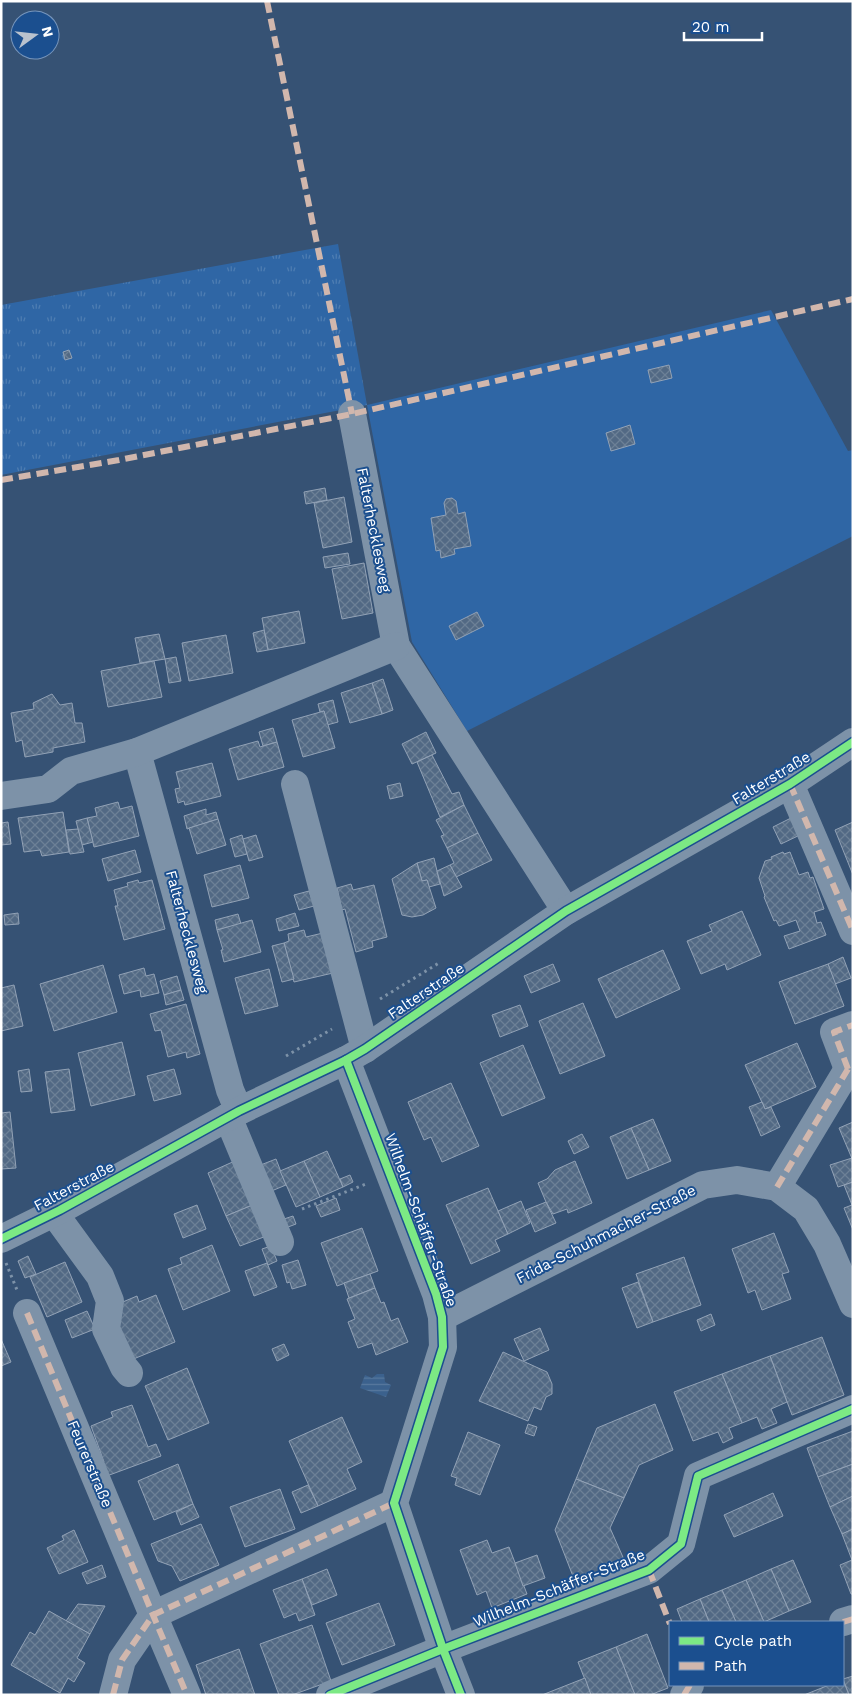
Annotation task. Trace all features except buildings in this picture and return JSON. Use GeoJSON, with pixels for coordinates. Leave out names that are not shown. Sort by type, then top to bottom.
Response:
{"type":"FeatureCollection","features":[{"type":"Feature","properties":{"kind":"street","name":"Falterhecklesweg"},"geometry":{"type":"LineString","coordinates":[[352,414],[396,646],[566,911]]}},
{"type":"Feature","properties":{"kind":"street"},"geometry":{"type":"LineString","coordinates":[[1,796],[48,789],[72,772],[137,752],[396,646]]}},
{"type":"Feature","properties":{"kind":"street","name":"Falterstraße"},"geometry":{"type":"LineString","coordinates":[[3,1249],[54,1213],[233,1114],[356,1054],[566,911],[790,784],[853,742]]}},
{"type":"Feature","properties":{"kind":"street","name":"Falterhecklesweg"},"geometry":{"type":"LineString","coordinates":[[137,752],[230,1090],[233,1114],[280,1242]]}},
{"type":"Feature","properties":{"kind":"street","name":"Wilhelm-Schäffer-Straße"},"geometry":{"type":"LineString","coordinates":[[295,784],[355,1015],[356,1054],[390,1174],[436,1294],[442,1317],[443,1347],[394,1503]]}},
{"type":"Feature","properties":{"kind":"street"},"geometry":{"type":"LineString","coordinates":[[790,784],[853,931]]}},
{"type":"Feature","properties":{"kind":"street"},"geometry":{"type":"LineString","coordinates":[[777,1187],[850,1069],[834,1032],[853,1025]]}},
{"type":"Feature","properties":{"kind":"street","name":"Frida-Schuhmacher-Straße"},"geometry":{"type":"LineString","coordinates":[[442,1317],[703,1185],[736,1180],[777,1187],[806,1209],[827,1244],[853,1304]]}},
{"type":"Feature","properties":{"kind":"street"},"geometry":{"type":"LineString","coordinates":[[54,1213],[100,1276],[110,1301],[106,1329],[124,1367],[129,1373]]}},
{"type":"Feature","properties":{"kind":"street","name":"Feurerstraße"},"geometry":{"type":"LineString","coordinates":[[27,1313],[188,1695]]}},
{"type":"Feature","properties":{"kind":"street","name":"Wilhelm-Schäffer-Straße"},"geometry":{"type":"LineString","coordinates":[[330,1695],[648,1570],[681,1544],[698,1476],[853,1409]]}},
{"type":"Feature","properties":{"kind":"street"},"geometry":{"type":"LineString","coordinates":[[113,1695],[122,1660],[153,1615],[394,1503],[443,1649],[461,1695]]}},
{"type":"Feature","properties":{"kind":"path"},"geometry":{"type":"LineString","coordinates":[[280,1060],[446,958]]}},
{"type":"Feature","properties":{"kind":"path"},"geometry":{"type":"LineString","coordinates":[[302,1210],[390,1174]]}},
{"type":"Feature","properties":{"kind":"path"},"geometry":{"type":"LineString","coordinates":[[3,1249],[27,1313]]}},
{"type":"Feature","properties":{"kind":"green space"},"geometry":{"type":"Polygon","coordinates":[[[338,244],[367,405],[1,475],[1,305],[338,244]]]}},
{"type":"Feature","properties":{"kind":"green space"},"geometry":{"type":"Polygon","coordinates":[[[771,310],[848,451],[853,450],[853,536],[467,731],[412,642],[367,405],[771,310]]]}},
{"type":"Feature","properties":{"kind":"shaded area"},"geometry":{"type":"Polygon","coordinates":[[[377,1374],[384,1374],[385,1382],[391,1385],[386,1397],[360,1388],[365,1375],[372,1378],[377,1374]]]}},
{"type":"Feature","properties":{"kind":"marked path"},"geometry":{"type":"LineString","coordinates":[[267,1],[352,414]]}},
{"type":"Feature","properties":{"kind":"marked path"},"geometry":{"type":"LineString","coordinates":[[1,480],[119,460],[352,414],[853,299]]}},
{"type":"Feature","properties":{"kind":"marked path"},"geometry":{"type":"LineString","coordinates":[[790,784],[853,931]]}},
{"type":"Feature","properties":{"kind":"marked path"},"geometry":{"type":"LineString","coordinates":[[848,1069],[834,1032],[853,1025]]}},
{"type":"Feature","properties":{"kind":"marked path"},"geometry":{"type":"LineString","coordinates":[[777,1187],[848,1069],[853,1068]]}},
{"type":"Feature","properties":{"kind":"marked path"},"geometry":{"type":"LineString","coordinates":[[27,1313],[187,1695]]}},
{"type":"Feature","properties":{"kind":"marked path"},"geometry":{"type":"LineString","coordinates":[[113,1695],[122,1660],[153,1615],[394,1503]]}},
{"type":"Feature","properties":{"kind":"marked path"},"geometry":{"type":"LineString","coordinates":[[649,1570],[669,1621]]}},
{"type":"Feature","properties":{"kind":"marked path"},"geometry":{"type":"LineString","coordinates":[[844,1622],[853,1619]]}},
{"type":"Feature","properties":{"kind":"marked path"},"geometry":{"type":"LineString","coordinates":[[684,1695],[689,1686]]}},
{"type":"Feature","properties":{"kind":"cycle path"},"geometry":{"type":"LineString","coordinates":[[1,1239],[60,1210],[239,1111],[365,1049],[566,911],[790,784],[853,742]]}},
{"type":"Feature","properties":{"kind":"cycle path"},"geometry":{"type":"LineString","coordinates":[[346,1060],[436,1294],[442,1317],[443,1347],[394,1503],[443,1649],[461,1695]]}},
{"type":"Feature","properties":{"kind":"cycle path"},"geometry":{"type":"LineString","coordinates":[[330,1695],[443,1649],[649,1570],[681,1544],[698,1476],[853,1409]]}}]}
